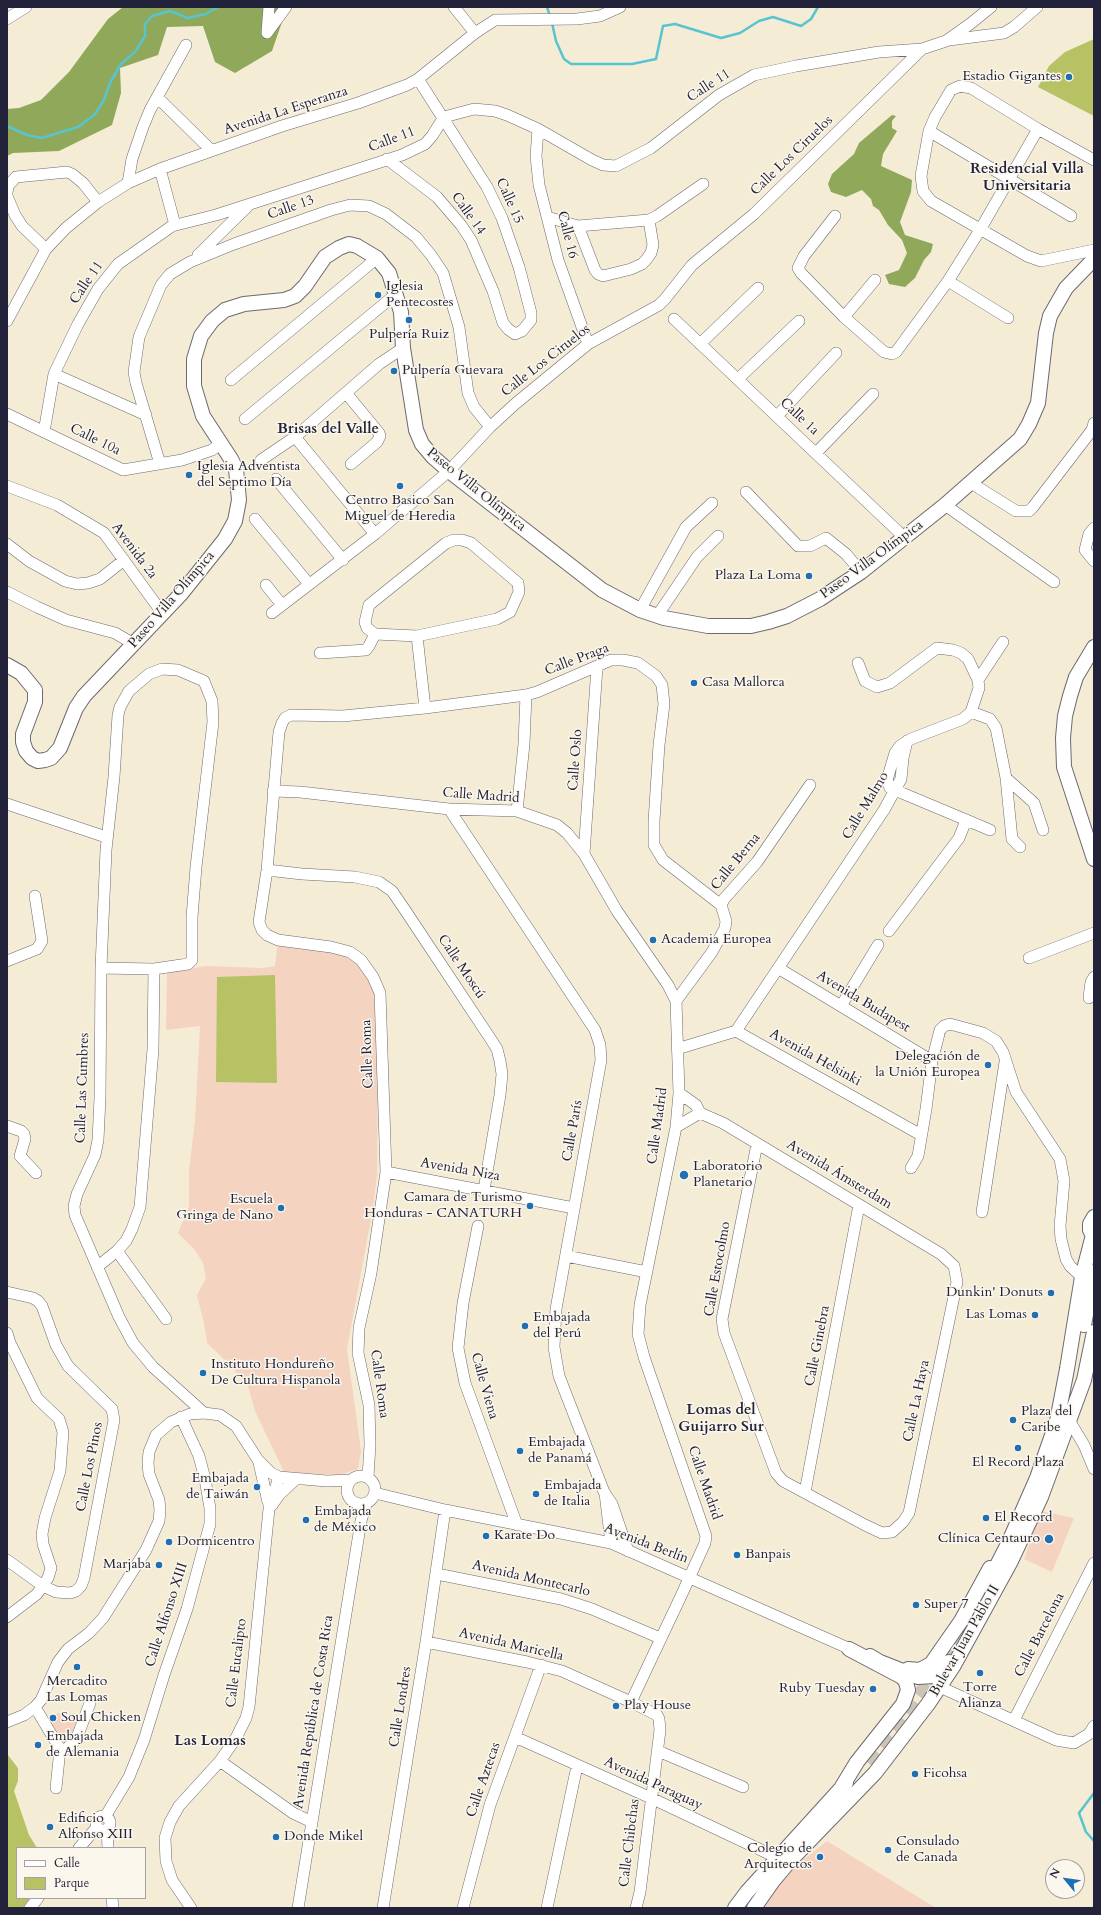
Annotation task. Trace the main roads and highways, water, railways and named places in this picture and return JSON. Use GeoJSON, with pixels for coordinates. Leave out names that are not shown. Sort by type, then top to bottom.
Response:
{"type":"FeatureCollection","features":[{"type":"Feature","properties":{"kind":"main road","name":"Paseo Villa Olímpica"},"geometry":{"type":"LineString","coordinates":[[7,665],[21,673],[35,690],[36,702],[23,734],[23,742],[26,752],[32,758],[38,760],[51,758],[60,748],[76,708],[84,696],[163,614],[205,566],[225,539],[234,521],[239,500],[238,479],[231,459],[202,416],[194,386],[194,359],[196,348],[201,336],[212,321],[225,310],[244,304],[284,300],[295,296],[306,286],[325,258],[338,248],[353,245],[377,258],[389,273],[401,312],[403,348],[416,430],[425,448],[449,471],[602,590],[640,610],[657,616],[708,626],[756,624],[787,616],[820,599],[861,572],[945,505],[1020,439],[1029,424],[1038,403],[1046,333],[1050,316],[1066,288],[1094,259]]}},
{"type":"Feature","properties":{"kind":"main road"},"geometry":{"type":"LineString","coordinates":[[1094,647],[1076,677],[1065,716],[1063,738],[1064,767],[1094,858]]}},
{"type":"Feature","properties":{"kind":"main road"},"geometry":{"type":"LineString","coordinates":[[1094,665],[1085,679],[1078,698],[1073,722],[1071,747],[1077,788],[1094,838]]}},
{"type":"Feature","properties":{"kind":"main road","name":"Bulevar Juan Pablo II"},"geometry":{"type":"LineString","coordinates":[[735,1908],[767,1879],[875,1773],[940,1687],[954,1665],[1006,1569],[1032,1516],[1049,1475],[1063,1421],[1068,1369],[1088,1275],[1093,1236],[1090,1224],[1094,1217]]}},
{"type":"Feature","properties":{"kind":"main road","name":"Bulevar Juan Pablo II"},"geometry":{"type":"LineString","coordinates":[[1074,1406],[1094,1292]]}},
{"type":"Feature","properties":{"kind":"main road","name":"Bulevar Juan Pablo II"},"geometry":{"type":"LineString","coordinates":[[989,1581],[1008,1544],[1063,1421],[1074,1406],[1084,1380],[1094,1332]]}},
{"type":"Feature","properties":{"kind":"main road"},"geometry":{"type":"LineString","coordinates":[[1008,1544],[984,1577],[954,1632],[931,1664],[920,1670],[911,1670],[870,1656],[880,1662],[918,1677],[935,1676],[946,1666],[955,1654],[1032,1516]]}},
{"type":"Feature","properties":{"kind":"main road"},"geometry":{"type":"LineString","coordinates":[[840,1790],[857,1762],[903,1704],[908,1690],[906,1682],[902,1677],[849,1649]]}},
{"type":"Feature","properties":{"kind":"main road","name":"Bulevar Juan Pablo II"},"geometry":{"type":"LineString","coordinates":[[754,1908],[778,1858],[860,1768]]}},
{"type":"Feature","properties":{"kind":"main road","name":"Bulevar Juan Pablo II"},"geometry":{"type":"LineString","coordinates":[[742,1908],[767,1879]]}},
{"type":"Feature","properties":{"kind":"main road","name":"Bulevar Juan Pablo II"},"geometry":{"type":"LineString","coordinates":[[747,1908],[767,1879]]}},
{"type":"Feature","properties":{"kind":"waterway"},"geometry":{"type":"LineString","coordinates":[[7,126],[27,135],[42,138],[78,127],[94,115],[103,102],[111,81],[121,64],[135,52],[145,36],[145,24],[152,16],[170,11],[188,18],[206,14],[218,7]]}},
{"type":"Feature","properties":{"kind":"waterway"},"geometry":{"type":"LineString","coordinates":[[547,7],[550,16]]}},
{"type":"Feature","properties":{"kind":"waterway"},"geometry":{"type":"LineString","coordinates":[[552,23],[556,41],[564,59],[571,64],[632,64],[656,59],[663,26],[675,24],[721,38],[740,33],[759,21],[773,17],[801,26],[811,19],[818,7]]}},
{"type":"Feature","properties":{"kind":"waterway"},"geometry":{"type":"LineString","coordinates":[[1094,1793],[1079,1813],[1086,1832],[1094,1841]]}},
{"type":"Feature","properties":{"kind":"tunnel"},"geometry":{"type":"LineString","coordinates":[[866,1761],[899,1723],[939,1668],[961,1636],[974,1610]]}},
{"type":"Feature","properties":{"kind":"place","name":"Estadio Gigantes"},"geometry":{"type":"Point","coordinates":[1069,77]}},
{"type":"Feature","properties":{"kind":"place","name":"Iglesia Pentecostes"},"geometry":{"type":"Point","coordinates":[378,295]}},
{"type":"Feature","properties":{"kind":"place","name":"Pulpería Ruiz"},"geometry":{"type":"Point","coordinates":[409,320]}},
{"type":"Feature","properties":{"kind":"place","name":"Pulpería Guevara"},"geometry":{"type":"Point","coordinates":[394,371]}},
{"type":"Feature","properties":{"kind":"place","name":"Iglesia Adventista del Septimo Día"},"geometry":{"type":"Point","coordinates":[189,475]}},
{"type":"Feature","properties":{"kind":"place","name":"Centro Basico San Miguel de Heredia"},"geometry":{"type":"Point","coordinates":[400,486]}},
{"type":"Feature","properties":{"kind":"place","name":"Plaza La Loma"},"geometry":{"type":"Point","coordinates":[809,576]}},
{"type":"Feature","properties":{"kind":"place","name":"Casa Mallorca"},"geometry":{"type":"Point","coordinates":[694,683]}},
{"type":"Feature","properties":{"kind":"place","name":"Academia Europea"},"geometry":{"type":"Point","coordinates":[653,940]}},
{"type":"Feature","properties":{"kind":"place","name":"Delegación de la Unión Europea"},"geometry":{"type":"Point","coordinates":[988,1065]}},
{"type":"Feature","properties":{"kind":"place","name":"Laboratorio Planetario"},"geometry":{"type":"Point","coordinates":[684,1175]}},
{"type":"Feature","properties":{"kind":"place","name":"Camara de Turismo Honduras - CANATURH"},"geometry":{"type":"Point","coordinates":[530,1206]}},
{"type":"Feature","properties":{"kind":"place","name":"Escuela Gringa de Nano"},"geometry":{"type":"Point","coordinates":[281,1208]}},
{"type":"Feature","properties":{"kind":"place","name":"Dunkin' Donuts"},"geometry":{"type":"Point","coordinates":[1051,1293]}},
{"type":"Feature","properties":{"kind":"place","name":"Las Lomas"},"geometry":{"type":"Point","coordinates":[1035,1315]}},
{"type":"Feature","properties":{"kind":"place","name":"Embajada del Perú"},"geometry":{"type":"Point","coordinates":[525,1326]}},
{"type":"Feature","properties":{"kind":"place","name":"Instituto Hondureño De Cultura Hispanola"},"geometry":{"type":"Point","coordinates":[203,1373]}},
{"type":"Feature","properties":{"kind":"place","name":"Plaza del Caribe"},"geometry":{"type":"Point","coordinates":[1013,1420]}},
{"type":"Feature","properties":{"kind":"place","name":"El Record Plaza"},"geometry":{"type":"Point","coordinates":[1018,1448]}},
{"type":"Feature","properties":{"kind":"place","name":"Embajada de Panamá"},"geometry":{"type":"Point","coordinates":[520,1451]}},
{"type":"Feature","properties":{"kind":"place","name":"Embajada de Taiwán"},"geometry":{"type":"Point","coordinates":[257,1487]}},
{"type":"Feature","properties":{"kind":"place","name":"Embajada de Italia"},"geometry":{"type":"Point","coordinates":[536,1494]}},
{"type":"Feature","properties":{"kind":"place","name":"El Record"},"geometry":{"type":"Point","coordinates":[986,1518]}},
{"type":"Feature","properties":{"kind":"place","name":"Embajada de México"},"geometry":{"type":"Point","coordinates":[306,1520]}},
{"type":"Feature","properties":{"kind":"place","name":"Karate Do"},"geometry":{"type":"Point","coordinates":[486,1536]}},
{"type":"Feature","properties":{"kind":"place","name":"Clínica Centauro"},"geometry":{"type":"Point","coordinates":[1049,1539]}},
{"type":"Feature","properties":{"kind":"place","name":"Dormicentro"},"geometry":{"type":"Point","coordinates":[169,1542]}},
{"type":"Feature","properties":{"kind":"place","name":"Banpais"},"geometry":{"type":"Point","coordinates":[737,1555]}},
{"type":"Feature","properties":{"kind":"place","name":"Marjaba"},"geometry":{"type":"Point","coordinates":[159,1565]}},
{"type":"Feature","properties":{"kind":"place","name":"Super 7"},"geometry":{"type":"Point","coordinates":[916,1605]}},
{"type":"Feature","properties":{"kind":"place","name":"Mercadito Las Lomas"},"geometry":{"type":"Point","coordinates":[77,1667]}},
{"type":"Feature","properties":{"kind":"place","name":"Torre Alianza"},"geometry":{"type":"Point","coordinates":[980,1673]}},
{"type":"Feature","properties":{"kind":"place","name":"Ruby Tuesday"},"geometry":{"type":"Point","coordinates":[873,1689]}},
{"type":"Feature","properties":{"kind":"place","name":"Play House"},"geometry":{"type":"Point","coordinates":[616,1706]}},
{"type":"Feature","properties":{"kind":"place","name":"Soul Chicken"},"geometry":{"type":"Point","coordinates":[53,1718]}},
{"type":"Feature","properties":{"kind":"place","name":"Embajada de Alemania"},"geometry":{"type":"Point","coordinates":[38,1745]}},
{"type":"Feature","properties":{"kind":"place","name":"Ficohsa"},"geometry":{"type":"Point","coordinates":[915,1774]}},
{"type":"Feature","properties":{"kind":"place","name":"Edificio Alfonso XIII"},"geometry":{"type":"Point","coordinates":[50,1827]}},
{"type":"Feature","properties":{"kind":"place","name":"Donde Mikel"},"geometry":{"type":"Point","coordinates":[276,1837]}},
{"type":"Feature","properties":{"kind":"place","name":"Consulado de Canada"},"geometry":{"type":"Point","coordinates":[888,1850]}},
{"type":"Feature","properties":{"kind":"place","name":"Colegio de Arquitectos"},"geometry":{"type":"Point","coordinates":[820,1857]}},
{"type":"Feature","properties":{"kind":"district","name":"Residencial Villa Universitaria"},"geometry":{"type":"Point","coordinates":[1027,178]}},
{"type":"Feature","properties":{"kind":"district","name":"Brisas del Valle"},"geometry":{"type":"Point","coordinates":[328,430]}},
{"type":"Feature","properties":{"kind":"district","name":"Lomas del Guijarro Sur"},"geometry":{"type":"Point","coordinates":[721,1420]}},
{"type":"Feature","properties":{"kind":"district","name":"Las Lomas"},"geometry":{"type":"Point","coordinates":[210,1742]}}]}
